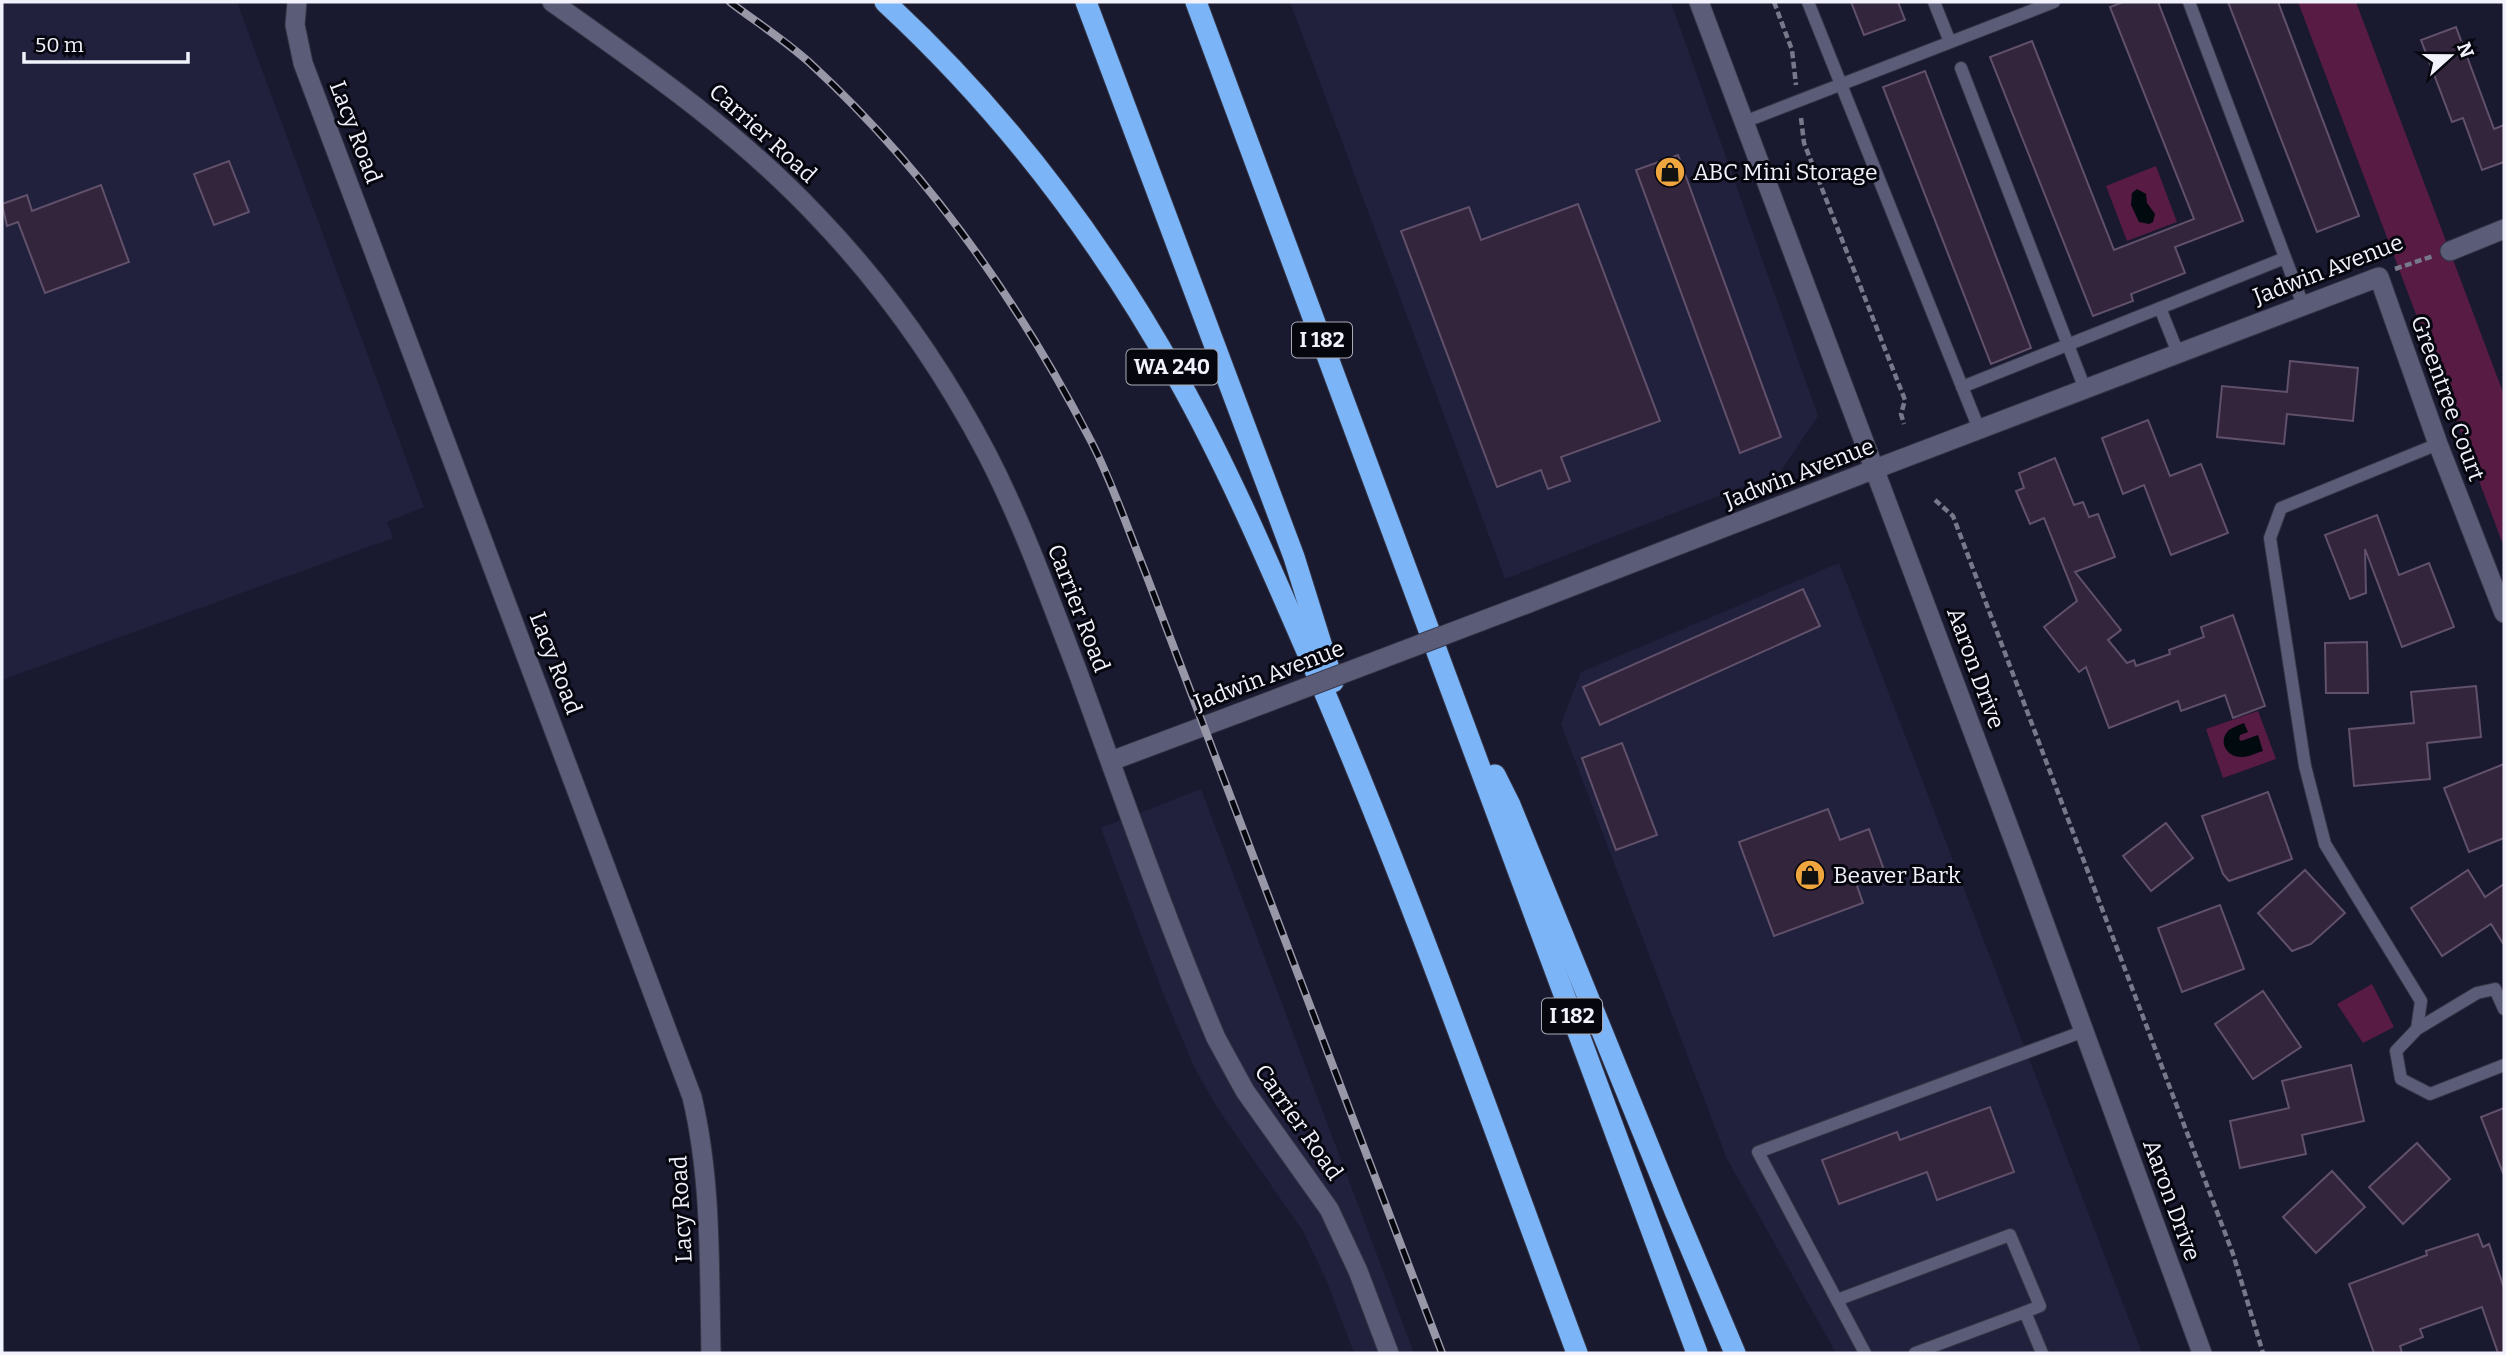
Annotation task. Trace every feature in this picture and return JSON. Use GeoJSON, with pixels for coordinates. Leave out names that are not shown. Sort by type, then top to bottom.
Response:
{"type":"FeatureCollection","features":[{"type":"Feature","properties":{"kind":"highway","name":"WA 240"},"geometry":{"type":"LineString","coordinates":[[885,2],[936,50],[998,117],[1047,179],[1118,279],[1178,378],[1230,481],[1367,791]]}},
{"type":"Feature","properties":{"kind":"highway"},"geometry":{"type":"LineString","coordinates":[[1086,2],[1294,556],[1367,791],[1577,1353]]}},
{"type":"Feature","properties":{"kind":"highway","name":"I 182"},"geometry":{"type":"LineString","coordinates":[[1196,2],[1697,1353]]}},
{"type":"Feature","properties":{"kind":"highway"},"geometry":{"type":"LineString","coordinates":[[1447,679],[1510,805],[1734,1348]]}},
{"type":"Feature","properties":{"kind":"street","name":"Lacy Road"},"geometry":{"type":"LineString","coordinates":[[297,2],[295,25],[303,63],[692,1097],[700,1129],[707,1181],[711,1353]]}},
{"type":"Feature","properties":{"kind":"street","name":"Carrier Road"},"geometry":{"type":"LineString","coordinates":[[552,2],[685,96],[764,162],[847,248],[897,311],[945,381],[1002,484],[1035,558],[1216,1038],[1245,1091],[1329,1209],[1358,1271],[1389,1353]]}},
{"type":"Feature","properties":{"kind":"street","name":"Aaron Drive"},"geometry":{"type":"LineString","coordinates":[[1699,2],[2202,1353]]}},
{"type":"Feature","properties":{"kind":"street"},"geometry":{"type":"LineString","coordinates":[[2450,251],[2504,229]]}},
{"type":"Feature","properties":{"kind":"street","name":"Jadwin Avenue"},"geometry":{"type":"LineString","coordinates":[[1111,761],[2378,277]]}},
{"type":"Feature","properties":{"kind":"street","name":"Greentree Court"},"geometry":{"type":"LineString","coordinates":[[2378,277],[2438,444],[2504,613]]}},
{"type":"Feature","properties":{"kind":"lane"},"geometry":{"type":"LineString","coordinates":[[1808,2],[1979,429]]}},
{"type":"Feature","properties":{"kind":"lane"},"geometry":{"type":"LineString","coordinates":[[1934,2],[1950,42]]}},
{"type":"Feature","properties":{"kind":"lane"},"geometry":{"type":"LineString","coordinates":[[1744,122],[2054,2]]}},
{"type":"Feature","properties":{"kind":"lane"},"geometry":{"type":"LineString","coordinates":[[2189,2],[2303,305]]}},
{"type":"Feature","properties":{"kind":"lane"},"geometry":{"type":"LineString","coordinates":[[1961,68],[2085,389]]}},
{"type":"Feature","properties":{"kind":"lane"},"geometry":{"type":"LineString","coordinates":[[1962,387],[2285,258]]}},
{"type":"Feature","properties":{"kind":"lane"},"geometry":{"type":"LineString","coordinates":[[2160,308],[2178,353]]}},
{"type":"Feature","properties":{"kind":"lane"},"geometry":{"type":"LineString","coordinates":[[2417,1029],[2421,1001],[2325,844],[2305,766],[2270,538],[2281,508],[2438,444]]}},
{"type":"Feature","properties":{"kind":"lane"},"geometry":{"type":"LineString","coordinates":[[2504,1009],[2495,989],[2477,993],[2417,1029],[2396,1051],[2401,1079],[2430,1094],[2504,1065]]}},
{"type":"Feature","properties":{"kind":"lane"},"geometry":{"type":"LineString","coordinates":[[1865,1353],[1758,1152],[2084,1031]]}},
{"type":"Feature","properties":{"kind":"lane"},"geometry":{"type":"LineString","coordinates":[[1837,1300],[2010,1235],[2040,1306],[1915,1353]]}},
{"type":"Feature","properties":{"kind":"lane"},"geometry":{"type":"LineString","coordinates":[[2025,1312],[2042,1353]]}},
{"type":"Feature","properties":{"kind":"path"},"geometry":{"type":"LineString","coordinates":[[1774,2],[1792,50],[1804,143],[1905,400],[1901,414],[1904,424]]}},
{"type":"Feature","properties":{"kind":"path","name":"Jadwin Avenue"},"geometry":{"type":"LineString","coordinates":[[2378,277],[2450,251]]}},
{"type":"Feature","properties":{"kind":"path"},"geometry":{"type":"LineString","coordinates":[[1935,500],[1953,516],[2233,1254],[2263,1353]]}},
{"type":"Feature","properties":{"kind":"shaded area"},"geometry":{"type":"Polygon","coordinates":[[[2,2],[237,2],[424,507],[387,522],[393,538],[2,680],[2,2]]]}},
{"type":"Feature","properties":{"kind":"shaded area"},"geometry":{"type":"Polygon","coordinates":[[[1290,2],[1671,2],[1818,416],[1780,472],[1505,579],[1290,2]]]}},
{"type":"Feature","properties":{"kind":"shaded area"},"geometry":{"type":"Polygon","coordinates":[[[2298,2],[2356,2],[2504,395],[2504,547],[2298,2]]]}},
{"type":"Feature","properties":{"kind":"shaded area"},"geometry":{"type":"Polygon","coordinates":[[[2156,166],[2177,222],[2127,241],[2106,186],[2156,166]]]}},
{"type":"Feature","properties":{"kind":"shaded area"},"geometry":{"type":"Polygon","coordinates":[[[2137,189],[2146,194],[2147,203],[2155,214],[2153,222],[2149,224],[2139,222],[2131,205],[2132,193],[2137,189]]]}},
{"type":"Feature","properties":{"kind":"shaded area","name":"Beaver Bark"},"geometry":{"type":"Polygon","coordinates":[[[1839,563],[2142,1353],[1836,1353],[1727,1159],[1561,724],[1581,672],[1839,563]]]}},
{"type":"Feature","properties":{"kind":"shaded area"},"geometry":{"type":"Polygon","coordinates":[[[2258,711],[2276,759],[2223,778],[2206,729],[2258,711]]]}},
{"type":"Feature","properties":{"kind":"shaded area"},"geometry":{"type":"Polygon","coordinates":[[[2244,723],[2248,732],[2240,735],[2239,739],[2241,741],[2258,735],[2263,751],[2237,757],[2225,748],[2225,734],[2244,723]]]}},
{"type":"Feature","properties":{"kind":"shaded area"},"geometry":{"type":"Polygon","coordinates":[[[1201,789],[1414,1353],[1354,1353],[1328,1284],[1303,1231],[1218,1109],[1194,1067],[1163,993],[1101,828],[1201,789]]]}},
{"type":"Feature","properties":{"kind":"shaded area"},"geometry":{"type":"Polygon","coordinates":[[[2372,984],[2394,1027],[2363,1043],[2337,1004],[2372,984]]]}},
{"type":"Feature","properties":{"kind":"building"},"geometry":{"type":"Polygon","coordinates":[[[1851,2],[1898,2],[1905,20],[1864,35],[1851,2]]]}},
{"type":"Feature","properties":{"kind":"building"},"geometry":{"type":"Polygon","coordinates":[[[2123,2],[2158,2],[2243,221],[2175,247],[2185,273],[2131,294],[2133,301],[2093,316],[1990,57],[2032,41],[2114,250],[2194,219],[2110,7],[2123,2]]]}},
{"type":"Feature","properties":{"kind":"building"},"geometry":{"type":"Polygon","coordinates":[[[2228,2],[2278,2],[2359,216],[2317,232],[2228,2]]]}},
{"type":"Feature","properties":{"kind":"building"},"geometry":{"type":"Polygon","coordinates":[[[2456,27],[2494,129],[2504,125],[2504,162],[2482,170],[2463,118],[2452,122],[2421,40],[2456,27]]]}},
{"type":"Feature","properties":{"kind":"building"},"geometry":{"type":"Polygon","coordinates":[[[1925,71],[2031,348],[1991,364],[1883,87],[1925,71]]]}},
{"type":"Feature","properties":{"kind":"building"},"geometry":{"type":"Polygon","coordinates":[[[1678,155],[1781,437],[1740,453],[1636,170],[1678,155]]]}},
{"type":"Feature","properties":{"kind":"building"},"geometry":{"type":"Polygon","coordinates":[[[229,161],[249,212],[214,225],[194,174],[229,161]]]}},
{"type":"Feature","properties":{"kind":"building"},"geometry":{"type":"Polygon","coordinates":[[[101,185],[129,262],[45,293],[18,222],[7,226],[2,204],[27,195],[32,211],[101,185]]]}},
{"type":"Feature","properties":{"kind":"building"},"geometry":{"type":"Polygon","coordinates":[[[1578,204],[1660,421],[1561,457],[1570,481],[1548,489],[1541,470],[1497,487],[1401,231],[1469,207],[1481,240],[1578,204]]]}},
{"type":"Feature","properties":{"kind":"building"},"geometry":{"type":"Polygon","coordinates":[[[2290,361],[2358,368],[2353,421],[2287,414],[2284,444],[2217,437],[2222,386],[2287,392],[2290,361]]]}},
{"type":"Feature","properties":{"kind":"building"},"geometry":{"type":"Polygon","coordinates":[[[2148,420],[2170,476],[2201,464],[2228,533],[2171,555],[2144,485],[2123,494],[2102,438],[2148,420]]]}},
{"type":"Feature","properties":{"kind":"building"},"geometry":{"type":"Polygon","coordinates":[[[2055,458],[2074,505],[2083,502],[2089,517],[2098,514],[2115,557],[2075,572],[2121,630],[2108,640],[2127,663],[2134,660],[2136,666],[2170,654],[2169,650],[2204,637],[2201,627],[2233,615],[2265,706],[2233,718],[2225,695],[2181,711],[2178,701],[2109,728],[2086,667],[2079,672],[2044,627],[2077,601],[2044,518],[2030,524],[2016,491],[2024,488],[2019,473],[2055,458]]]}},
{"type":"Feature","properties":{"kind":"building"},"geometry":{"type":"Polygon","coordinates":[[[2377,515],[2399,575],[2429,563],[2454,627],[2402,647],[2365,549],[2366,593],[2350,599],[2325,535],[2377,515]]]}},
{"type":"Feature","properties":{"kind":"building"},"geometry":{"type":"Polygon","coordinates":[[[1803,589],[1820,626],[1600,725],[1583,687],[1803,589]]]}},
{"type":"Feature","properties":{"kind":"building"},"geometry":{"type":"Polygon","coordinates":[[[2367,642],[2368,693],[2326,693],[2325,643],[2367,642]]]}},
{"type":"Feature","properties":{"kind":"building"},"geometry":{"type":"Polygon","coordinates":[[[2476,686],[2481,737],[2427,743],[2430,779],[2354,786],[2349,729],[2414,723],[2411,692],[2476,686]]]}},
{"type":"Feature","properties":{"kind":"building"},"geometry":{"type":"Polygon","coordinates":[[[1622,743],[1657,835],[1616,850],[1582,758],[1622,743]]]}},
{"type":"Feature","properties":{"kind":"building"},"geometry":{"type":"Polygon","coordinates":[[[2504,764],[2504,838],[2469,852],[2444,788],[2504,764]]]}},
{"type":"Feature","properties":{"kind":"building"},"geometry":{"type":"Polygon","coordinates":[[[2268,792],[2292,859],[2229,881],[2223,874],[2202,816],[2268,792]]]}},
{"type":"Feature","properties":{"kind":"building","name":"Beaver Bark"},"geometry":{"type":"Polygon","coordinates":[[[1828,809],[1840,840],[1869,829],[1884,870],[1855,880],[1863,903],[1774,936],[1739,842],[1828,809]]]}},
{"type":"Feature","properties":{"kind":"building"},"geometry":{"type":"Polygon","coordinates":[[[2166,823],[2193,858],[2151,891],[2123,856],[2166,823]]]}},
{"type":"Feature","properties":{"kind":"building"},"geometry":{"type":"Polygon","coordinates":[[[2305,870],[2345,913],[2311,944],[2292,951],[2258,913],[2305,870]]]}},
{"type":"Feature","properties":{"kind":"building"},"geometry":{"type":"Polygon","coordinates":[[[2468,870],[2485,897],[2504,884],[2504,945],[2491,924],[2442,956],[2411,908],[2468,870]]]}},
{"type":"Feature","properties":{"kind":"building"},"geometry":{"type":"Polygon","coordinates":[[[2220,905],[2244,969],[2182,992],[2158,928],[2220,905]]]}},
{"type":"Feature","properties":{"kind":"building"},"geometry":{"type":"Polygon","coordinates":[[[2263,991],[2301,1047],[2253,1079],[2215,1024],[2263,991]]]}},
{"type":"Feature","properties":{"kind":"building"},"geometry":{"type":"Polygon","coordinates":[[[2351,1065],[2364,1121],[2302,1135],[2306,1154],[2240,1168],[2230,1121],[2289,1108],[2282,1081],[2351,1065]]]}},
{"type":"Feature","properties":{"kind":"building"},"geometry":{"type":"Polygon","coordinates":[[[1990,1107],[2014,1172],[1937,1200],[1927,1172],[1839,1204],[1822,1160],[1897,1132],[1900,1140],[1990,1107]]]}},
{"type":"Feature","properties":{"kind":"building"},"geometry":{"type":"Polygon","coordinates":[[[2504,1108],[2504,1173],[2503,1173],[2481,1117],[2504,1108]]]}},
{"type":"Feature","properties":{"kind":"building"},"geometry":{"type":"Polygon","coordinates":[[[2417,1143],[2450,1179],[2403,1224],[2369,1187],[2417,1143]]]}},
{"type":"Feature","properties":{"kind":"building"},"geometry":{"type":"Polygon","coordinates":[[[2332,1171],[2365,1207],[2316,1253],[2283,1217],[2332,1171]]]}},
{"type":"Feature","properties":{"kind":"building"},"geometry":{"type":"Polygon","coordinates":[[[2478,1234],[2483,1247],[2489,1244],[2504,1288],[2504,1353],[2498,1353],[2482,1307],[2420,1329],[2423,1337],[2400,1346],[2402,1353],[2374,1353],[2349,1284],[2427,1255],[2426,1251],[2478,1234]]]}},
{"type":"Feature","properties":{"kind":"railway"},"geometry":{"type":"LineString","coordinates":[[730,2],[810,63],[893,148],[931,193],[967,240],[1033,338],[1091,441],[1113,488],[1442,1353]]}},
{"type":"Feature","properties":{"kind":"place","name":"ABC Mini Storage"},"geometry":{"type":"Point","coordinates":[1670,172]}},
{"type":"Feature","properties":{"kind":"place","name":"Beaver Bark"},"geometry":{"type":"Point","coordinates":[1810,875]}}]}
